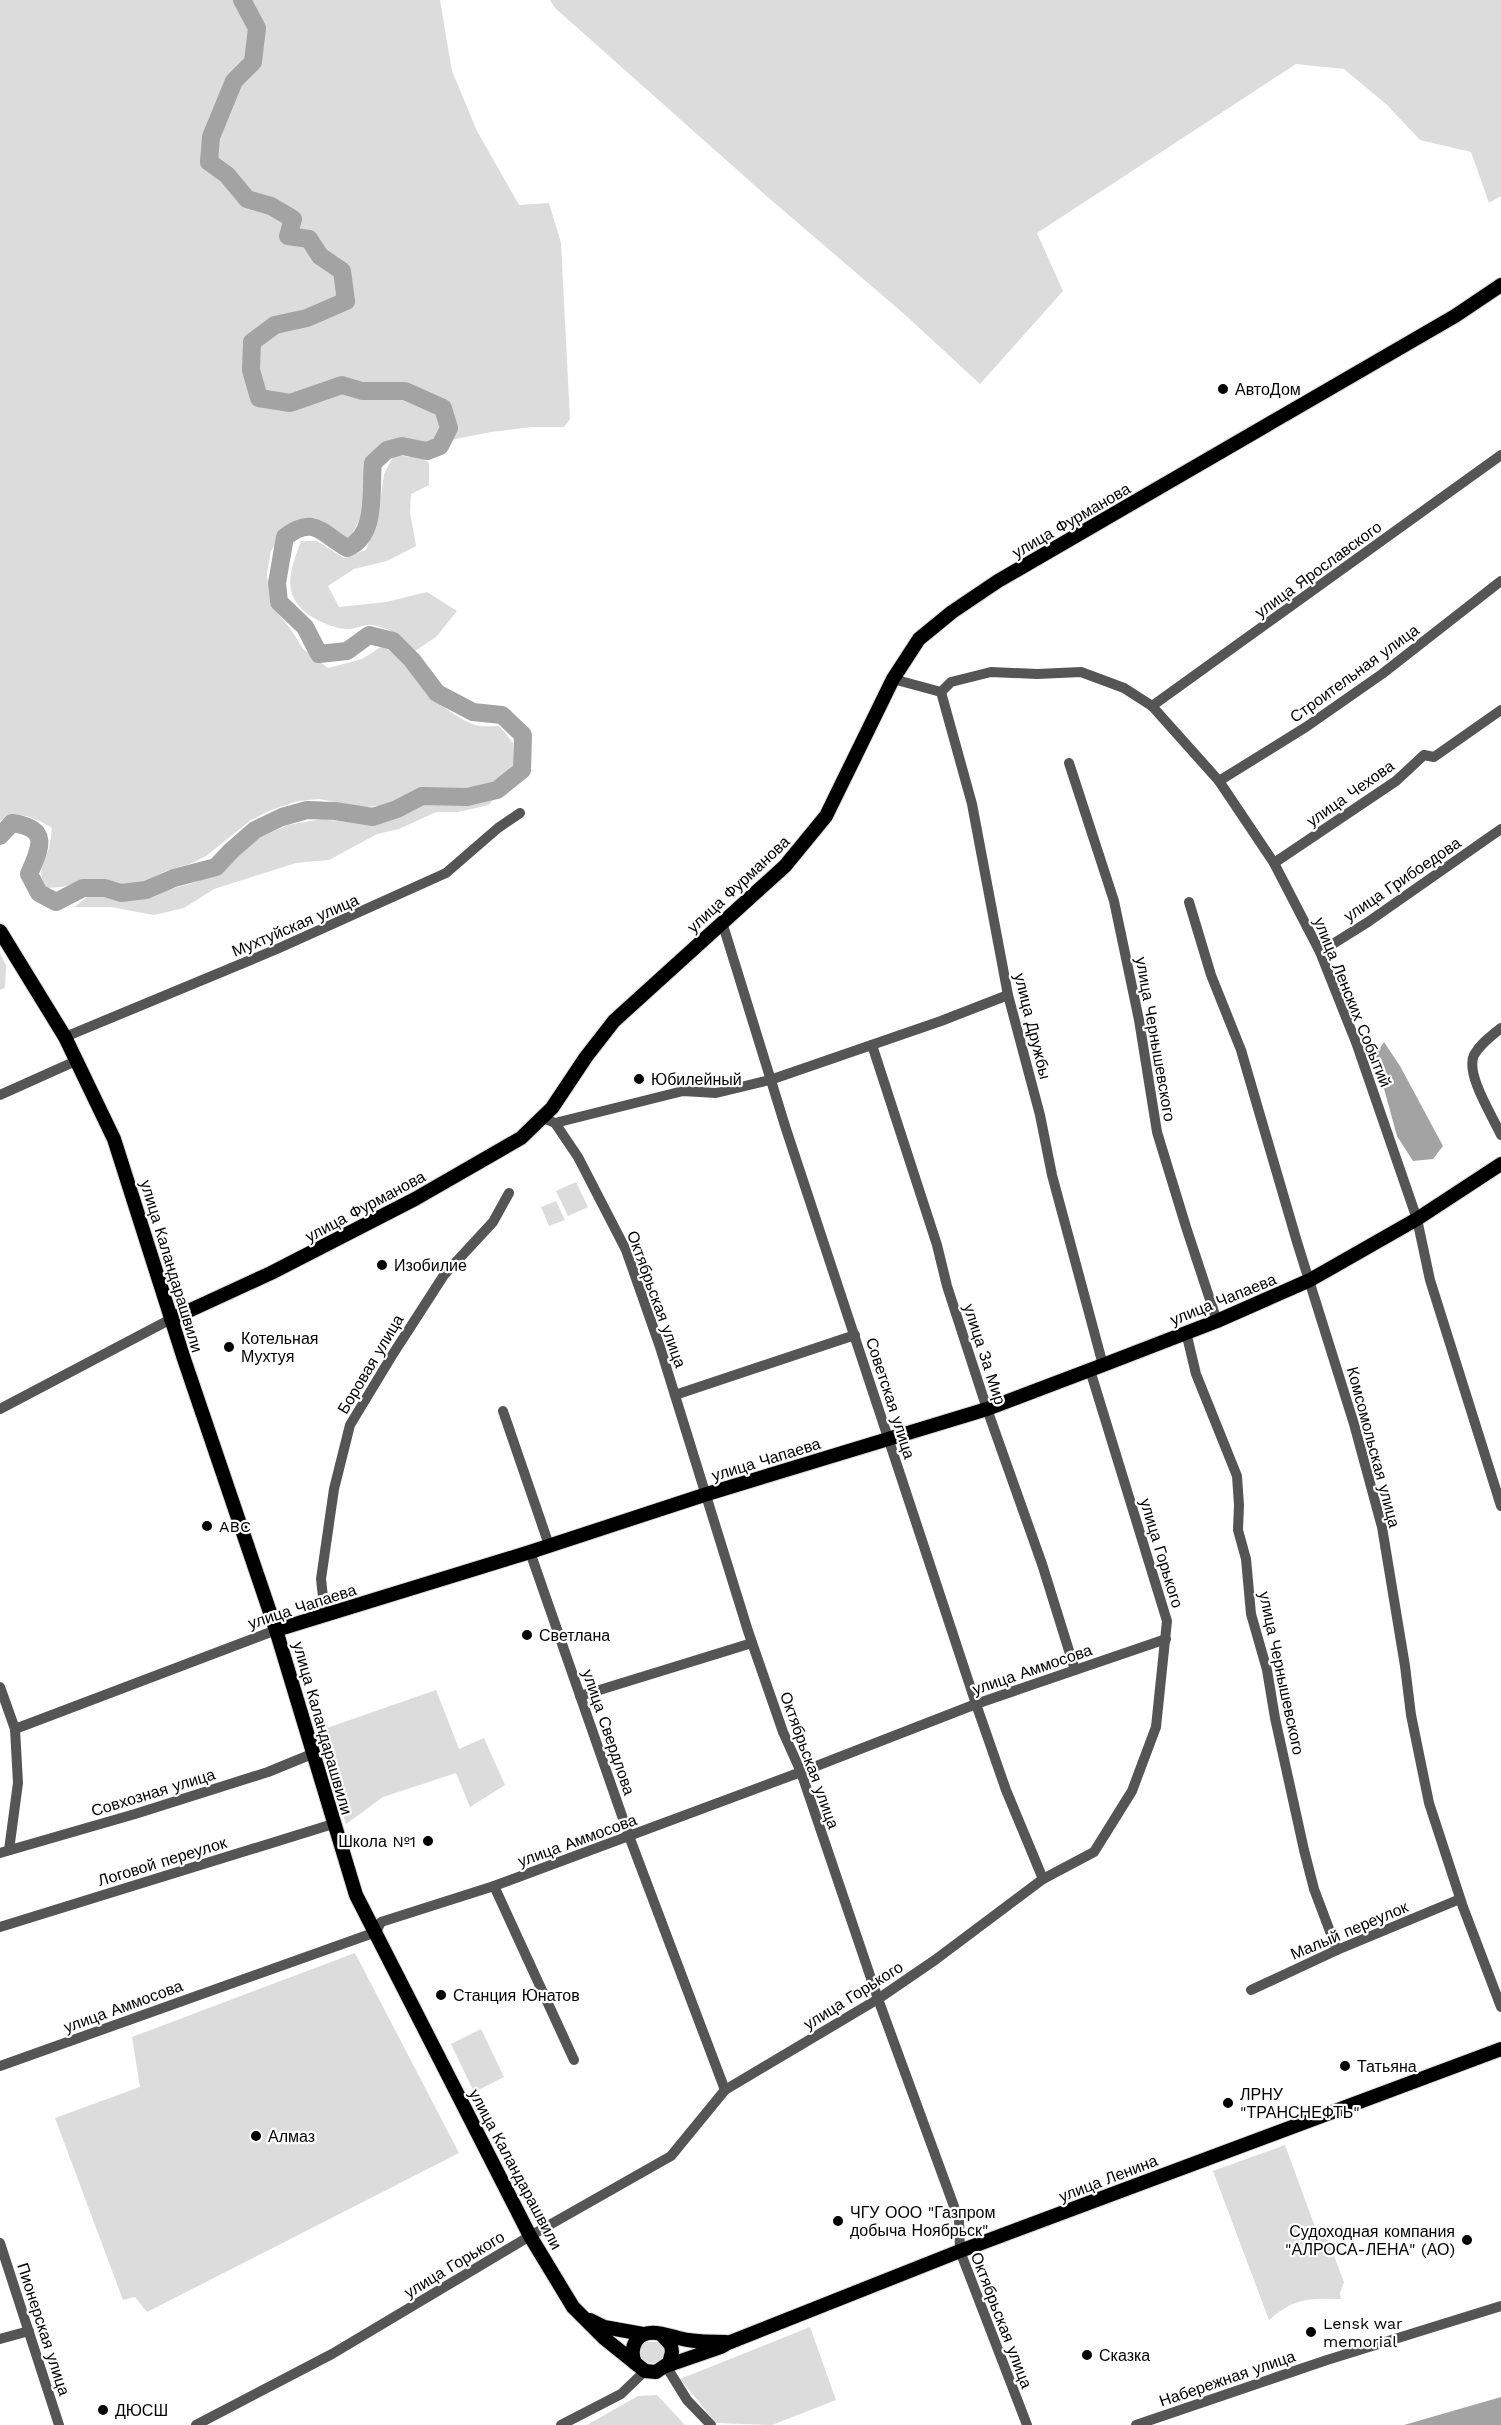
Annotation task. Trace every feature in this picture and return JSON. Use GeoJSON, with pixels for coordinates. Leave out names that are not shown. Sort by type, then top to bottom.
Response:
{"type":"FeatureCollection","features":[{"type":"Feature","properties":{"kind":"main road","name":"улица Фурманова"},"geometry":{"type":"LineString","coordinates":[[171,1319],[272,1272],[415,1199],[549,1120],[614,1021],[785,866],[826,816],[893,679],[919,639],[952,612],[998,581],[1455,316],[1501,285]]}},
{"type":"Feature","properties":{"kind":"main road","name":"улица Каландарашвили"},"geometry":{"type":"LineString","coordinates":[[0,931],[78,1060],[114,1138],[171,1319],[276,1630],[356,1895],[530,2236],[581,2315],[604,2338],[640,2367]]}},
{"type":"Feature","properties":{"kind":"main road","name":"улица Чапаева"},"geometry":{"type":"LineString","coordinates":[[276,1630],[530,1552],[707,1494],[987,1409],[1217,1321],[1310,1280],[1417,1219],[1501,1164]]}},
{"type":"Feature","properties":{"kind":"main road","name":"улица Ленина"},"geometry":{"type":"LineString","coordinates":[[666,2366],[721,2347],[960,2251],[1501,2049]]}},
{"type":"Feature","properties":{"kind":"main road"},"geometry":{"type":"LineString","coordinates":[[581,2315],[604,2327],[662,2335],[667,2339],[672,2352],[666,2366],[656,2372],[640,2367],[632,2351],[634,2344],[643,2334]]}},
{"type":"Feature","properties":{"kind":"main road","name":"улица Ленина"},"geometry":{"type":"LineString","coordinates":[[662,2335],[688,2340],[728,2343]]}},
{"type":"Feature","properties":{"kind":"street","name":"улица Ярославского"},"geometry":{"type":"LineString","coordinates":[[1152,706],[1501,455]]}},
{"type":"Feature","properties":{"kind":"street","name":"Строительная улица"},"geometry":{"type":"LineString","coordinates":[[1219,782],[1306,727],[1382,674],[1501,581]]}},
{"type":"Feature","properties":{"kind":"street","name":"улица Ленских Событий"},"geometry":{"type":"LineString","coordinates":[[941,692],[951,682],[991,672],[1036,674],[1081,672],[1124,688],[1152,706],[1219,782],[1274,863],[1320,952],[1357,1045],[1417,1219],[1430,1280],[1501,1506]]}},
{"type":"Feature","properties":{"kind":"street"},"geometry":{"type":"LineString","coordinates":[[893,679],[941,692]]}},
{"type":"Feature","properties":{"kind":"street","name":"улица Дружбы"},"geometry":{"type":"LineString","coordinates":[[941,692],[972,804],[1008,995],[1040,1115],[1096,1367]]}},
{"type":"Feature","properties":{"kind":"street","name":"улица Чехова"},"geometry":{"type":"LineString","coordinates":[[1274,863],[1396,782],[1424,755],[1434,758],[1501,710]]}},
{"type":"Feature","properties":{"kind":"street","name":"улица Чернышевского"},"geometry":{"type":"LineString","coordinates":[[1069,763],[1114,901],[1139,1020],[1157,1132],[1217,1321]]}},
{"type":"Feature","properties":{"kind":"street","name":"Мухтуйская улица"},"geometry":{"type":"LineString","coordinates":[[65,1037],[343,921],[446,873],[498,828],[520,813]]}},
{"type":"Feature","properties":{"kind":"street","name":"улица Грибоедова"},"geometry":{"type":"LineString","coordinates":[[1320,952],[1368,922],[1501,829]]}},
{"type":"Feature","properties":{"kind":"street","name":"Комсомольская улица"},"geometry":{"type":"LineString","coordinates":[[1189,902],[1211,975],[1241,1050],[1354,1424],[1382,1527],[1411,1715],[1429,1803],[1460,1899],[1501,2007]]}},
{"type":"Feature","properties":{"kind":"street","name":"Советская улица"},"geometry":{"type":"LineString","coordinates":[[722,922],[770,1080],[976,1704],[1006,1790],[1043,1879]]}},
{"type":"Feature","properties":{"kind":"street"},"geometry":{"type":"LineString","coordinates":[[549,1120],[682,1091],[716,1093],[770,1080],[1008,995]]}},
{"type":"Feature","properties":{"kind":"street"},"geometry":{"type":"LineString","coordinates":[[1501,1028],[1483,1043],[1473,1057],[1473,1075],[1501,1135]]}},
{"type":"Feature","properties":{"kind":"street","name":"улица За Мир"},"geometry":{"type":"LineString","coordinates":[[872,1045],[937,1245],[947,1286],[987,1409],[1042,1564],[1075,1670]]}},
{"type":"Feature","properties":{"kind":"street"},"geometry":{"type":"LineString","coordinates":[[0,1095],[78,1060]]}},
{"type":"Feature","properties":{"kind":"street","name":"Октябрьская улица"},"geometry":{"type":"LineString","coordinates":[[549,1120],[578,1157],[626,1251],[707,1494],[752,1643],[783,1732],[801,1772],[878,1999],[959,2220],[960,2251],[1027,2425]]}},
{"type":"Feature","properties":{"kind":"street","name":"Боровая улица"},"geometry":{"type":"LineString","coordinates":[[325,1615],[321,1578],[334,1489],[350,1425],[444,1275],[493,1222],[509,1193]]}},
{"type":"Feature","properties":{"kind":"street","name":"улица Фурманова"},"geometry":{"type":"LineString","coordinates":[[0,1409],[171,1319]]}},
{"type":"Feature","properties":{"kind":"street","name":"улица Чернышевского"},"geometry":{"type":"LineString","coordinates":[[1186,1332],[1196,1374],[1237,1476],[1238,1530],[1246,1559],[1251,1614],[1267,1670],[1275,1718],[1309,1870],[1338,1950]]}},
{"type":"Feature","properties":{"kind":"street"},"geometry":{"type":"LineString","coordinates":[[675,1395],[855,1335]]}},
{"type":"Feature","properties":{"kind":"street","name":"улица Горького"},"geometry":{"type":"LineString","coordinates":[[196,2425],[332,2354],[530,2236],[671,2156],[725,2090],[878,1999],[935,1960],[1043,1879],[1095,1852],[1132,1791],[1155,1727],[1167,1621],[1096,1367]]}},
{"type":"Feature","properties":{"kind":"street"},"geometry":{"type":"LineString","coordinates":[[503,1411],[549,1545]]}},
{"type":"Feature","properties":{"kind":"street","name":"улица Свердлова"},"geometry":{"type":"LineString","coordinates":[[530,1552],[629,1836],[725,2090]]}},
{"type":"Feature","properties":{"kind":"street","name":"улица Чапаева"},"geometry":{"type":"LineString","coordinates":[[15,1729],[276,1630]]}},
{"type":"Feature","properties":{"kind":"street","name":"улица Аммосова"},"geometry":{"type":"LineString","coordinates":[[0,2066],[376,1932],[381,1922],[494,1887],[976,1704],[1166,1639]]}},
{"type":"Feature","properties":{"kind":"street"},"geometry":{"type":"LineString","coordinates":[[580,1696],[752,1643]]}},
{"type":"Feature","properties":{"kind":"street"},"geometry":{"type":"LineString","coordinates":[[0,1687],[15,1729],[18,1783],[5,1852]]}},
{"type":"Feature","properties":{"kind":"street","name":"Совхозная улица"},"geometry":{"type":"LineString","coordinates":[[5,1852],[268,1772],[312,1754]]}},
{"type":"Feature","properties":{"kind":"street","name":"Логовой переулок"},"geometry":{"type":"LineString","coordinates":[[0,1927],[333,1824]]}},
{"type":"Feature","properties":{"kind":"street"},"geometry":{"type":"LineString","coordinates":[[494,1887],[574,2060]]}},
{"type":"Feature","properties":{"kind":"street","name":"Малый переулок"},"geometry":{"type":"LineString","coordinates":[[1251,1990],[1338,1950],[1460,1899]]}},
{"type":"Feature","properties":{"kind":"street","name":"Пионерская улица"},"geometry":{"type":"LineString","coordinates":[[0,2243],[59,2425]]}},
{"type":"Feature","properties":{"kind":"street","name":"Набережная улица"},"geometry":{"type":"LineString","coordinates":[[1136,2425],[1338,2356],[1501,2306]]}},
{"type":"Feature","properties":{"kind":"street"},"geometry":{"type":"LineString","coordinates":[[0,2339],[29,2331]]}},
{"type":"Feature","properties":{"kind":"street"},"geometry":{"type":"LineString","coordinates":[[666,2366],[687,2400],[711,2425]]}},
{"type":"Feature","properties":{"kind":"street"},"geometry":{"type":"LineString","coordinates":[[561,2425],[621,2394],[640,2367]]}},
{"type":"Feature","properties":{"kind":"shaded area"},"geometry":{"type":"Polygon","coordinates":[[[0,0],[440,0],[452,71],[477,131],[519,205],[549,203],[561,243],[570,419],[564,427],[532,427],[491,432],[421,446],[397,440],[379,446],[367,462],[366,506],[349,541],[317,523],[299,521],[286,528],[271,551],[267,574],[270,604],[290,628],[303,649],[328,668],[362,659],[381,647],[390,650],[402,659],[424,689],[441,705],[475,725],[499,726],[513,743],[514,768],[493,785],[438,793],[426,791],[411,793],[391,805],[365,807],[319,799],[298,801],[251,820],[206,856],[190,864],[166,871],[137,886],[87,880],[62,887],[46,888],[41,871],[50,845],[52,828],[33,818],[20,815],[6,817],[0,821],[0,0]]]}},
{"type":"Feature","properties":{"kind":"shaded area"},"geometry":{"type":"Polygon","coordinates":[[[550,0],[1501,0],[1501,196],[1489,203],[1471,152],[1420,140],[1386,104],[1344,69],[1296,64],[1037,233],[1063,291],[980,384],[903,313],[770,199],[555,8],[550,0]]]}},
{"type":"Feature","properties":{"kind":"shaded area"},"geometry":{"type":"Polygon","coordinates":[[[394,455],[422,458],[429,463],[429,485],[411,494],[410,512],[416,546],[387,561],[354,569],[328,586],[339,607],[386,602],[427,592],[457,611],[436,637],[415,651],[396,634],[379,626],[369,625],[344,629],[314,618],[296,602],[290,584],[293,564],[301,541],[317,541],[344,558],[366,550],[379,512],[384,474],[394,455]]]}},
{"type":"Feature","properties":{"kind":"shaded area"},"geometry":{"type":"Polygon","coordinates":[[[495,796],[489,805],[458,812],[436,812],[399,829],[377,834],[329,860],[296,863],[214,889],[184,908],[154,915],[111,907],[74,907],[91,894],[119,898],[141,897],[193,883],[223,871],[256,839],[288,825],[322,819],[365,824],[425,803],[495,796]]]}},
{"type":"Feature","properties":{"kind":"shaded area"},"geometry":{"type":"Polygon","coordinates":[[[0,954],[6,965],[5,988],[0,990],[0,954]]]}},
{"type":"Feature","properties":{"kind":"shaded area"},"geometry":{"type":"Polygon","coordinates":[[[1384,1042],[1400,1066],[1443,1146],[1433,1159],[1413,1161],[1397,1136],[1375,1056],[1384,1042]]]}},
{"type":"Feature","properties":{"kind":"shaded area"},"geometry":{"type":"Polygon","coordinates":[[[576,1182],[588,1207],[568,1216],[556,1191],[576,1182]]]}},
{"type":"Feature","properties":{"kind":"shaded area"},"geometry":{"type":"Polygon","coordinates":[[[556,1201],[565,1220],[549,1226],[541,1207],[556,1201]]]}},
{"type":"Feature","properties":{"kind":"shaded area"},"geometry":{"type":"Polygon","coordinates":[[[436,1690],[459,1749],[484,1738],[505,1785],[470,1807],[456,1773],[383,1797],[346,1824],[323,1756],[321,1730],[436,1690]]]}},
{"type":"Feature","properties":{"kind":"shaded area","name":"Алмаз"},"geometry":{"type":"Polygon","coordinates":[[[355,1953],[459,2153],[147,2312],[135,2297],[123,2300],[55,2118],[140,2087],[132,2037],[355,1953]]]}},
{"type":"Feature","properties":{"kind":"shaded area"},"geometry":{"type":"Polygon","coordinates":[[[481,2029],[504,2077],[474,2092],[451,2044],[481,2029]]]}},
{"type":"Feature","properties":{"kind":"shaded area"},"geometry":{"type":"Polygon","coordinates":[[[1285,2145],[1318,2235],[1328,2240],[1344,2282],[1340,2293],[1341,2299],[1311,2299],[1294,2303],[1269,2320],[1213,2171],[1285,2145]]]}},
{"type":"Feature","properties":{"kind":"shaded area"},"geometry":{"type":"Polygon","coordinates":[[[810,2327],[836,2400],[772,2425],[716,2423],[680,2379],[810,2327]]]}},
{"type":"Feature","properties":{"kind":"shaded area"},"geometry":{"type":"Polygon","coordinates":[[[643,2342],[660,2342],[665,2346],[666,2357],[660,2363],[640,2361],[637,2353],[643,2342]]]}},
{"type":"Feature","properties":{"kind":"shaded area"},"geometry":{"type":"Polygon","coordinates":[[[657,2395],[685,2425],[587,2425],[638,2396],[657,2395]]]}},
{"type":"Feature","properties":{"kind":"shaded area"},"geometry":{"type":"Polygon","coordinates":[[[1501,2397],[1501,2425],[1404,2425],[1501,2397]]]}},
{"type":"Feature","properties":{"kind":"waterway"},"geometry":{"type":"LineString","coordinates":[[0,836],[12,823],[32,829],[37,834],[39,847],[29,874],[39,893],[56,902],[83,888],[105,888],[121,893],[146,890],[174,878],[216,867],[255,830],[282,817],[307,810],[335,811],[373,817],[397,809],[422,796],[467,797],[497,790],[522,770],[523,735],[502,715],[473,712],[437,693],[412,660],[393,641],[369,635],[347,651],[319,654],[305,627],[279,602],[277,583],[285,537],[303,527],[311,527],[324,532],[347,548],[357,542],[364,533],[371,511],[373,463],[387,450],[402,446],[427,451],[440,446],[449,428],[443,408],[405,391],[362,391],[342,385],[290,403],[259,398],[251,370],[252,342],[275,325],[307,318],[346,301],[342,271],[320,256],[309,239],[288,236],[293,219],[271,206],[247,199],[227,175],[209,162],[211,137],[234,81],[253,62],[257,28],[242,0]]}},
{"type":"Feature","properties":{"kind":"place","name":"АвтоДом"},"geometry":{"type":"Point","coordinates":[1223,389]}},
{"type":"Feature","properties":{"kind":"place","name":"Юбилейный"},"geometry":{"type":"Point","coordinates":[639,1079]}},
{"type":"Feature","properties":{"kind":"place","name":"Изобилие"},"geometry":{"type":"Point","coordinates":[382,1265]}},
{"type":"Feature","properties":{"kind":"place","name":"Котельная Мухтуя"},"geometry":{"type":"Point","coordinates":[229,1347]}},
{"type":"Feature","properties":{"kind":"place","name":"ABC"},"geometry":{"type":"Point","coordinates":[207,1526]}},
{"type":"Feature","properties":{"kind":"place","name":"Светлана"},"geometry":{"type":"Point","coordinates":[527,1635]}},
{"type":"Feature","properties":{"kind":"place","name":"Школа №1"},"geometry":{"type":"Point","coordinates":[428,1841]}},
{"type":"Feature","properties":{"kind":"place","name":"Станция Юнатов"},"geometry":{"type":"Point","coordinates":[441,1995]}},
{"type":"Feature","properties":{"kind":"place","name":"Татьяна"},"geometry":{"type":"Point","coordinates":[1345,2066]}},
{"type":"Feature","properties":{"kind":"place","name":"ЛРНУ \"ТРАНСНЕФТЬ\""},"geometry":{"type":"Point","coordinates":[1228,2103]}},
{"type":"Feature","properties":{"kind":"place","name":"Алмаз"},"geometry":{"type":"Point","coordinates":[256,2136]}},
{"type":"Feature","properties":{"kind":"place","name":"ЧГУ ООО \"Газпром добыча Ноябрьск\""},"geometry":{"type":"Point","coordinates":[838,2221]}},
{"type":"Feature","properties":{"kind":"place","name":"Судоходная компания \"АЛРОСА-ЛЕНА\" (АО)"},"geometry":{"type":"Point","coordinates":[1467,2240]}},
{"type":"Feature","properties":{"kind":"place","name":"Lensk war memorial"},"geometry":{"type":"Point","coordinates":[1311,2332]}},
{"type":"Feature","properties":{"kind":"place","name":"Сказка"},"geometry":{"type":"Point","coordinates":[1087,2355]}},
{"type":"Feature","properties":{"kind":"place","name":"ДЮСШ"},"geometry":{"type":"Point","coordinates":[103,2410]}}]}
